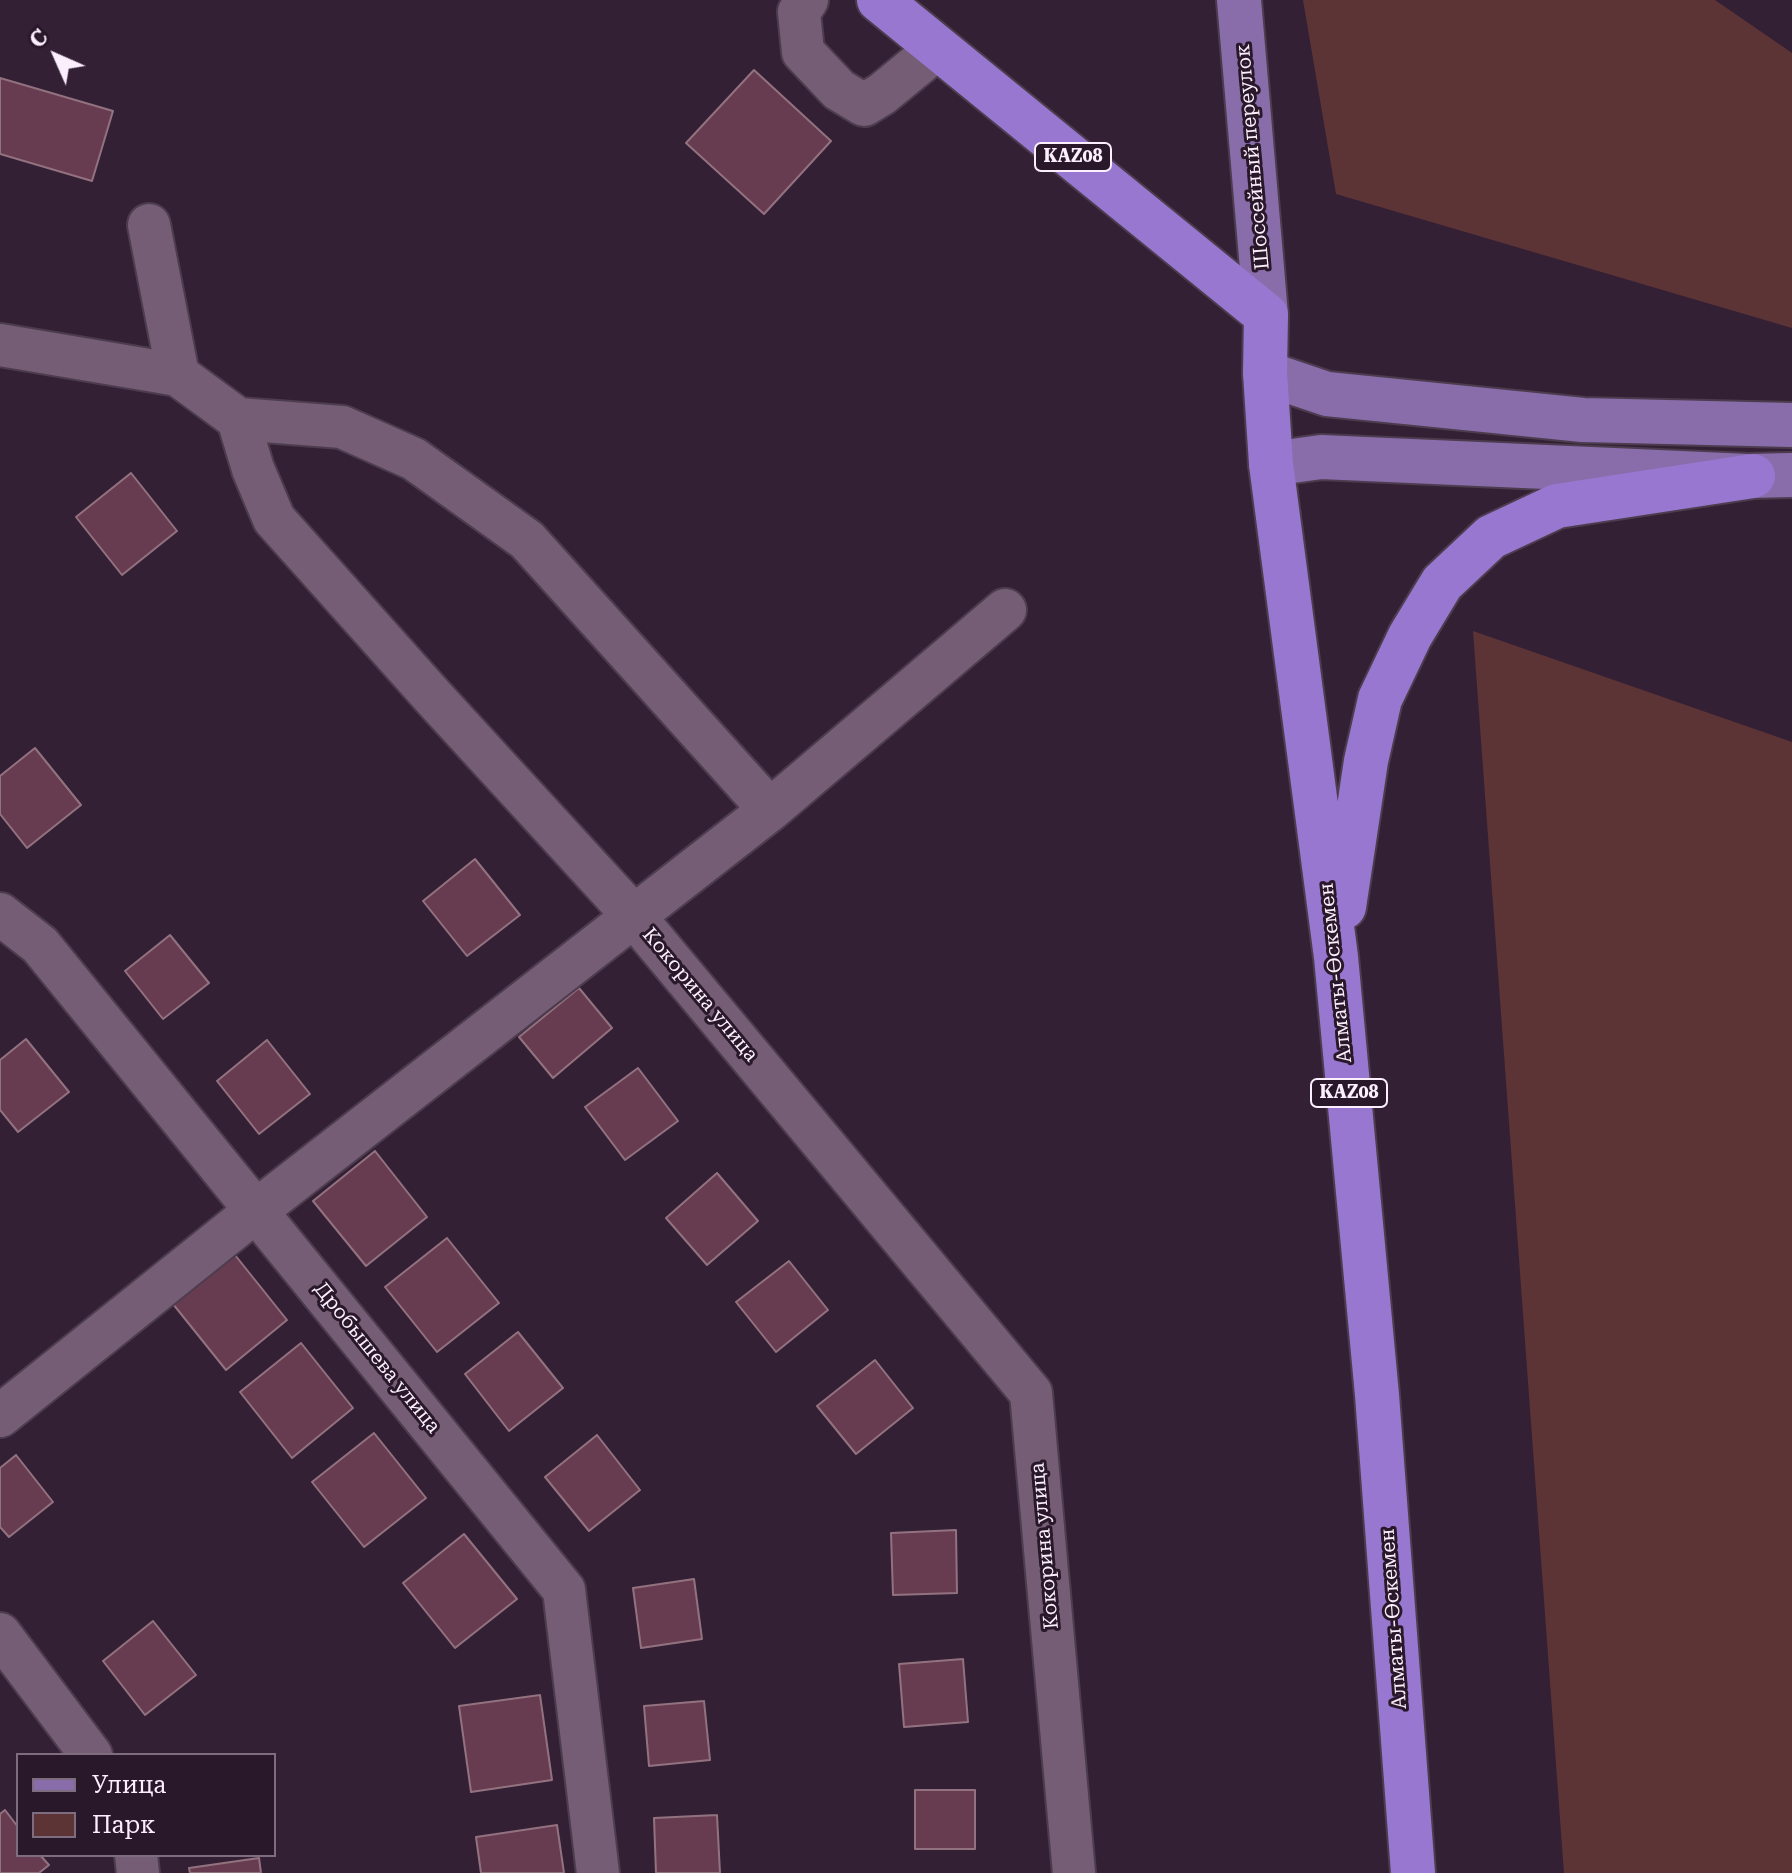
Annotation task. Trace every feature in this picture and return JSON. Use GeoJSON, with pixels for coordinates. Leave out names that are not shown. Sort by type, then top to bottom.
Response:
{"type":"FeatureCollection","features":[{"type":"Feature","properties":{"kind":"highway","name":"KAZ08"},"geometry":{"type":"LineString","coordinates":[[879,0],[1266,315]]}},
{"type":"Feature","properties":{"kind":"highway","name":"Алматы-Өскемен"},"geometry":{"type":"LineString","coordinates":[[1266,315],[1265,373],[1271,464],[1336,957],[1377,1395],[1413,1873]]}},
{"type":"Feature","properties":{"kind":"highway"},"geometry":{"type":"LineString","coordinates":[[1336,957],[1366,761],[1380,699],[1410,636],[1442,583],[1491,537],[1557,506],[1772,476]]}},
{"type":"Feature","properties":{"kind":"main road","name":"Шоссейный переулок"},"geometry":{"type":"LineString","coordinates":[[1239,0],[1266,315]]}},
{"type":"Feature","properties":{"kind":"main road"},"geometry":{"type":"LineString","coordinates":[[1265,373],[1327,394],[1583,420],[1792,425]]}},
{"type":"Feature","properties":{"kind":"main road"},"geometry":{"type":"LineString","coordinates":[[1271,464],[1321,457],[1772,476]]}},
{"type":"Feature","properties":{"kind":"street"},"geometry":{"type":"LineString","coordinates":[[807,0],[799,12],[803,52],[839,90],[864,105],[938,48]]}},
{"type":"Feature","properties":{"kind":"street"},"geometry":{"type":"LineString","coordinates":[[149,225],[178,375]]}},
{"type":"Feature","properties":{"kind":"street"},"geometry":{"type":"LineString","coordinates":[[0,345],[178,375],[238,419],[342,427],[414,459],[527,540],[770,810]]}},
{"type":"Feature","properties":{"kind":"street","name":"Кокорина улица"},"geometry":{"type":"LineString","coordinates":[[238,419],[253,469],[274,519],[633,915],[1031,1393],[1074,1873]]}},
{"type":"Feature","properties":{"kind":"street"},"geometry":{"type":"LineString","coordinates":[[0,1416],[257,1210],[770,810],[1005,610]]}},
{"type":"Feature","properties":{"kind":"street","name":"Дробышева улица"},"geometry":{"type":"LineString","coordinates":[[0,914],[40,945],[564,1590],[598,1873]]}},
{"type":"Feature","properties":{"kind":"street"},"geometry":{"type":"LineString","coordinates":[[0,1634],[89,1753]]}},
{"type":"Feature","properties":{"kind":"green space"},"geometry":{"type":"Polygon","coordinates":[[[1303,0],[1715,0],[1792,53],[1792,328],[1336,194],[1303,0]]]}},
{"type":"Feature","properties":{"kind":"green space"},"geometry":{"type":"Polygon","coordinates":[[[1473,631],[1792,742],[1792,1873],[1564,1873],[1473,631]]]}},
{"type":"Feature","properties":{"kind":"building"},"geometry":{"type":"Polygon","coordinates":[[[754,70],[831,141],[764,214],[686,143],[754,70]]]}},
{"type":"Feature","properties":{"kind":"building"},"geometry":{"type":"Polygon","coordinates":[[[0,78],[113,111],[92,181],[0,154],[0,78]]]}},
{"type":"Feature","properties":{"kind":"building"},"geometry":{"type":"Polygon","coordinates":[[[131,473],[177,531],[122,575],[76,517],[131,473]]]}},
{"type":"Feature","properties":{"kind":"building"},"geometry":{"type":"Polygon","coordinates":[[[35,748],[81,805],[27,848],[0,814],[0,776],[35,748]]]}},
{"type":"Feature","properties":{"kind":"building"},"geometry":{"type":"Polygon","coordinates":[[[475,859],[520,915],[467,956],[423,901],[475,859]]]}},
{"type":"Feature","properties":{"kind":"building"},"geometry":{"type":"Polygon","coordinates":[[[170,935],[209,983],[163,1019],[125,971],[170,935]]]}},
{"type":"Feature","properties":{"kind":"building"},"geometry":{"type":"Polygon","coordinates":[[[579,988],[612,1028],[553,1078],[519,1037],[579,988]]]}},
{"type":"Feature","properties":{"kind":"building"},"geometry":{"type":"Polygon","coordinates":[[[26,1039],[69,1092],[18,1132],[0,1110],[0,1060],[26,1039]]]}},
{"type":"Feature","properties":{"kind":"building"},"geometry":{"type":"Polygon","coordinates":[[[267,1040],[310,1094],[259,1134],[217,1081],[267,1040]]]}},
{"type":"Feature","properties":{"kind":"building"},"geometry":{"type":"Polygon","coordinates":[[[638,1068],[678,1121],[625,1160],[585,1107],[638,1068]]]}},
{"type":"Feature","properties":{"kind":"building"},"geometry":{"type":"Polygon","coordinates":[[[375,1151],[427,1217],[366,1266],[313,1201],[375,1151]]]}},
{"type":"Feature","properties":{"kind":"building"},"geometry":{"type":"Polygon","coordinates":[[[717,1173],[758,1221],[707,1265],[666,1218],[717,1173]]]}},
{"type":"Feature","properties":{"kind":"building"},"geometry":{"type":"Polygon","coordinates":[[[447,1238],[499,1303],[437,1352],[385,1287],[447,1238]]]}},
{"type":"Feature","properties":{"kind":"building"},"geometry":{"type":"Polygon","coordinates":[[[235,1255],[287,1320],[226,1370],[173,1304],[235,1255]]]}},
{"type":"Feature","properties":{"kind":"building"},"geometry":{"type":"Polygon","coordinates":[[[789,1261],[828,1310],[776,1352],[736,1302],[789,1261]]]}},
{"type":"Feature","properties":{"kind":"building"},"geometry":{"type":"Polygon","coordinates":[[[518,1332],[563,1388],[509,1431],[465,1374],[518,1332]]]}},
{"type":"Feature","properties":{"kind":"building"},"geometry":{"type":"Polygon","coordinates":[[[301,1343],[353,1408],[292,1458],[240,1392],[301,1343]]]}},
{"type":"Feature","properties":{"kind":"building"},"geometry":{"type":"Polygon","coordinates":[[[875,1360],[913,1408],[856,1454],[817,1406],[875,1360]]]}},
{"type":"Feature","properties":{"kind":"building"},"geometry":{"type":"Polygon","coordinates":[[[374,1433],[426,1498],[364,1547],[312,1482],[374,1433]]]}},
{"type":"Feature","properties":{"kind":"building"},"geometry":{"type":"Polygon","coordinates":[[[597,1435],[640,1490],[589,1531],[545,1477],[597,1435]]]}},
{"type":"Feature","properties":{"kind":"building"},"geometry":{"type":"Polygon","coordinates":[[[16,1455],[53,1502],[9,1537],[0,1527],[0,1468],[16,1455]]]}},
{"type":"Feature","properties":{"kind":"building"},"geometry":{"type":"Polygon","coordinates":[[[956,1530],[957,1593],[893,1595],[891,1533],[956,1530]]]}},
{"type":"Feature","properties":{"kind":"building"},"geometry":{"type":"Polygon","coordinates":[[[464,1534],[517,1599],[455,1648],[403,1583],[464,1534]]]}},
{"type":"Feature","properties":{"kind":"building"},"geometry":{"type":"Polygon","coordinates":[[[694,1579],[702,1639],[641,1648],[633,1588],[694,1579]]]}},
{"type":"Feature","properties":{"kind":"building"},"geometry":{"type":"Polygon","coordinates":[[[153,1621],[196,1675],[145,1715],[103,1661],[153,1621]]]}},
{"type":"Feature","properties":{"kind":"building"},"geometry":{"type":"Polygon","coordinates":[[[963,1659],[968,1722],[904,1727],[899,1664],[963,1659]]]}},
{"type":"Feature","properties":{"kind":"building"},"geometry":{"type":"Polygon","coordinates":[[[540,1695],[552,1780],[471,1792],[459,1706],[540,1695]]]}},
{"type":"Feature","properties":{"kind":"building"},"geometry":{"type":"Polygon","coordinates":[[[704,1701],[710,1760],[649,1766],[644,1706],[704,1701]]]}},
{"type":"Feature","properties":{"kind":"building"},"geometry":{"type":"Polygon","coordinates":[[[915,1790],[975,1790],[975,1849],[915,1849],[915,1790]]]}},
{"type":"Feature","properties":{"kind":"building"},"geometry":{"type":"Polygon","coordinates":[[[5,1810],[16,1824],[16,1857],[42,1857],[49,1865],[39,1873],[0,1873],[0,1814],[5,1810]]]}},
{"type":"Feature","properties":{"kind":"building"},"geometry":{"type":"Polygon","coordinates":[[[717,1815],[720,1873],[656,1873],[654,1818],[717,1815]]]}},
{"type":"Feature","properties":{"kind":"building"},"geometry":{"type":"Polygon","coordinates":[[[557,1825],[564,1873],[481,1873],[476,1837],[557,1825]]]}},
{"type":"Feature","properties":{"kind":"building"},"geometry":{"type":"Polygon","coordinates":[[[259,1858],[261,1873],[190,1873],[189,1868],[259,1858]]]}}]}
